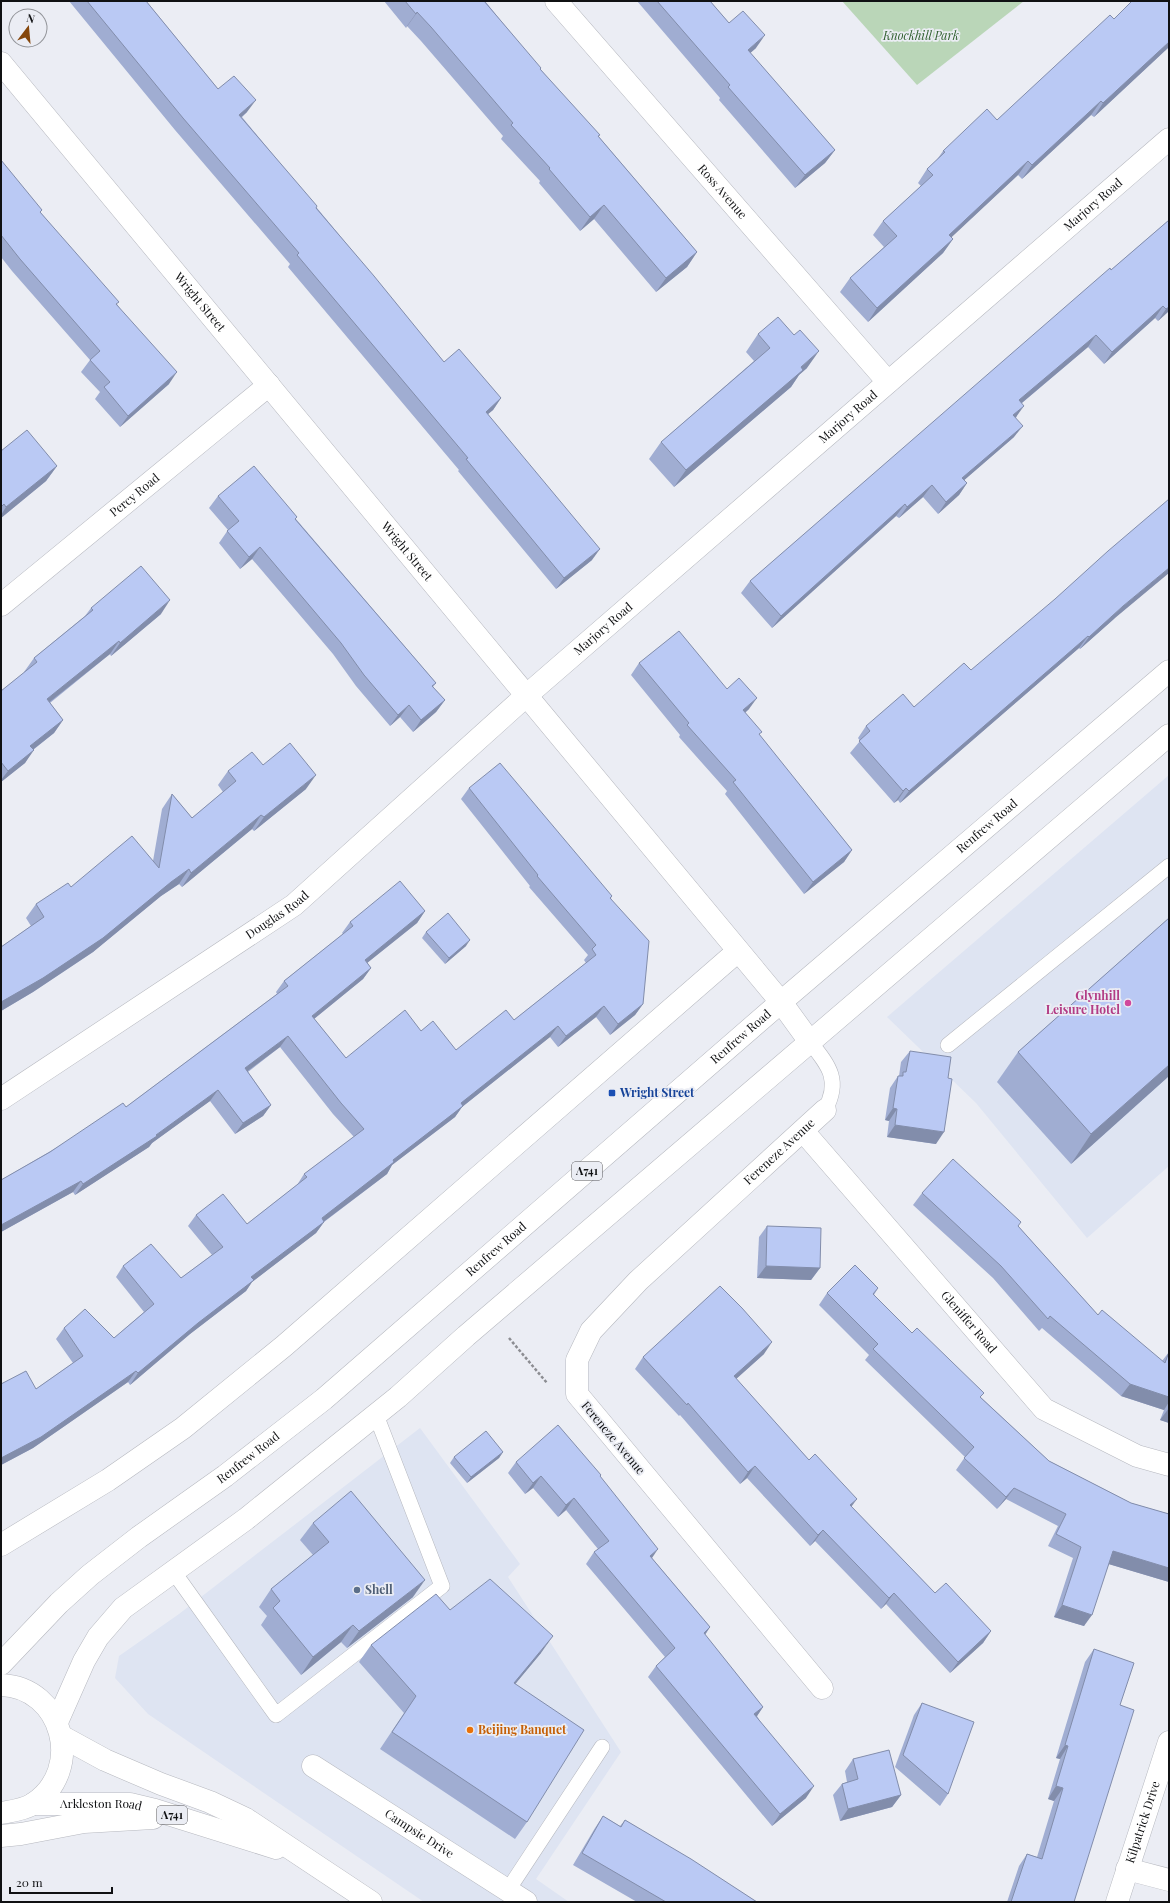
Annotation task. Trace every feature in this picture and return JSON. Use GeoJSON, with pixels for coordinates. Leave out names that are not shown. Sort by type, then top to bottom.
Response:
{"type":"FeatureCollection","features":[{"type":"Feature","properties":{"kind":"street","name":"Ross Avenue"},"geometry":{"type":"LineString","coordinates":[[556,1],[888,382]]}},
{"type":"Feature","properties":{"kind":"street","name":"Wright Street"},"geometry":{"type":"LineString","coordinates":[[5,77],[269,385],[781,1002],[810,1042]]}},
{"type":"Feature","properties":{"kind":"street","name":"Marjory Road"},"geometry":{"type":"LineString","coordinates":[[527,695],[1169,139]]}},
{"type":"Feature","properties":{"kind":"street","name":"Percy Road"},"geometry":{"type":"LineString","coordinates":[[1,606],[269,385]]}},
{"type":"Feature","properties":{"kind":"street","name":"Renfrew Road"},"geometry":{"type":"LineString","coordinates":[[1,1664],[59,1603],[90,1575],[139,1537],[225,1476],[324,1399],[781,1002],[1169,671]]}},
{"type":"Feature","properties":{"kind":"street","name":"Douglas Road"},"geometry":{"type":"LineString","coordinates":[[1,1099],[294,905],[527,695]]}},
{"type":"Feature","properties":{"kind":"street"},"geometry":{"type":"LineString","coordinates":[[59,1729],[84,1661],[98,1637],[123,1608],[246,1519],[376,1415],[489,1316],[1169,735]]}},
{"type":"Feature","properties":{"kind":"street"},"geometry":{"type":"LineString","coordinates":[[1,1544],[108,1480],[183,1428],[284,1346],[738,951]]}},
{"type":"Feature","properties":{"kind":"street","name":"Fereneze Avenue"},"geometry":{"type":"LineString","coordinates":[[822,1688],[577,1394],[577,1360],[590,1331],[638,1281],[825,1110]]}},
{"type":"Feature","properties":{"kind":"street","name":"Gleniffer Road"},"geometry":{"type":"LineString","coordinates":[[803,1131],[1044,1409],[1136,1456],[1169,1466]]}},
{"type":"Feature","properties":{"kind":"street"},"geometry":{"type":"LineString","coordinates":[[1,1685],[23,1690],[37,1698],[48,1709],[59,1729],[63,1755],[58,1774],[48,1791],[33,1804],[17,1811],[1,1813]]}},
{"type":"Feature","properties":{"kind":"street","name":"Arkleston Road"},"geometry":{"type":"LineString","coordinates":[[59,1729],[105,1760],[161,1784],[210,1802],[246,1819],[371,1902]]}},
{"type":"Feature","properties":{"kind":"street","name":"Kilpatrick Drive"},"geometry":{"type":"LineString","coordinates":[[1117,1902],[1169,1742]]}},
{"type":"Feature","properties":{"kind":"street","name":"Campsie Drive"},"geometry":{"type":"LineString","coordinates":[[313,1766],[526,1902]]}},
{"type":"Feature","properties":{"kind":"street","name":"Arkleston Road"},"geometry":{"type":"LineString","coordinates":[[33,1804],[130,1804],[202,1824],[306,1858]]}},
{"type":"Feature","properties":{"kind":"street","name":"A741"},"geometry":{"type":"LineString","coordinates":[[1,1836],[21,1834],[84,1822],[118,1819],[153,1818],[202,1824]]}},
{"type":"Feature","properties":{"kind":"street"},"geometry":{"type":"LineString","coordinates":[[1127,1869],[1169,1880]]}},
{"type":"Feature","properties":{"kind":"lane"},"geometry":{"type":"LineString","coordinates":[[948,1045],[1169,866]]}},
{"type":"Feature","properties":{"kind":"lane"},"geometry":{"type":"LineString","coordinates":[[810,1042],[828,1065],[834,1083],[832,1097],[825,1110]]}},
{"type":"Feature","properties":{"kind":"lane"},"geometry":{"type":"LineString","coordinates":[[173,1571],[276,1715],[442,1586],[376,1415]]}},
{"type":"Feature","properties":{"kind":"lane"},"geometry":{"type":"LineString","coordinates":[[508,1890],[602,1747]]}},
{"type":"Feature","properties":{"kind":"path"},"geometry":{"type":"LineString","coordinates":[[489,1316],[548,1384],[586,1405]]}},
{"type":"Feature","properties":{"kind":"shaded area"},"geometry":{"type":"Polygon","coordinates":[[[1169,775],[1169,1166],[1087,1238],[976,1103],[887,1017],[1169,775]]]}},
{"type":"Feature","properties":{"kind":"shaded area"},"geometry":{"type":"Polygon","coordinates":[[[420,1428],[520,1564],[508,1577],[621,1752],[536,1879],[569,1902],[424,1902],[148,1714],[115,1678],[119,1656],[179,1614],[420,1428]]]}},
{"type":"Feature","properties":{"kind":"green space","name":"Knockhill Park"},"geometry":{"type":"Polygon","coordinates":[[[842,1],[1024,1],[917,85],[842,1]]]}},
{"type":"Feature","properties":{"kind":"building"},"geometry":{"type":"Polygon","coordinates":[[[87,1],[146,1],[218,89],[234,76],[256,100],[239,115],[317,206],[316,208],[444,362],[459,349],[501,398],[486,412],[600,549],[564,578],[466,459],[468,458],[297,255],[299,253],[183,118],[87,1]]]}},
{"type":"Feature","properties":{"kind":"building"},"geometry":{"type":"Polygon","coordinates":[[[405,1],[484,1],[541,68],[540,69],[600,135],[598,136],[697,252],[666,278],[604,205],[590,217],[549,169],[550,168],[511,125],[513,123],[431,27],[417,12],[416,14],[405,1]]]}},
{"type":"Feature","properties":{"kind":"building"},"geometry":{"type":"Polygon","coordinates":[[[657,1],[710,1],[729,23],[743,11],[765,35],[748,50],[835,150],[805,175],[728,87],[730,85],[657,1]]]}},
{"type":"Feature","properties":{"kind":"building"},"geometry":{"type":"Polygon","coordinates":[[[1132,1],[1169,1],[1169,42],[1103,103],[1101,101],[1032,165],[1028,161],[949,235],[953,239],[877,308],[850,278],[897,236],[883,221],[933,175],[927,169],[945,152],[943,151],[987,109],[997,120],[1110,15],[1114,19],[1132,1]]]}},
{"type":"Feature","properties":{"kind":"building"},"geometry":{"type":"Polygon","coordinates":[[[1,160],[42,210],[40,212],[119,302],[116,304],[177,372],[128,416],[104,387],[110,382],[90,360],[100,351],[1,235],[1,160]]]}},
{"type":"Feature","properties":{"kind":"building"},"geometry":{"type":"Polygon","coordinates":[[[1169,220],[1169,307],[1166,309],[1163,306],[1112,352],[1096,335],[1019,400],[1024,406],[1013,415],[1023,426],[962,478],[967,483],[946,502],[932,485],[907,507],[905,504],[781,616],[750,581],[1110,268],[1111,270],[1169,220]]]}},
{"type":"Feature","properties":{"kind":"building"},"geometry":{"type":"Polygon","coordinates":[[[778,317],[794,335],[800,330],[819,351],[801,367],[803,370],[686,470],[661,442],[770,348],[758,334],[778,317]]]}},
{"type":"Feature","properties":{"kind":"building"},"geometry":{"type":"Polygon","coordinates":[[[27,430],[57,466],[6,507],[4,504],[1,507],[1,451],[27,430]]]}},
{"type":"Feature","properties":{"kind":"building"},"geometry":{"type":"Polygon","coordinates":[[[254,466],[297,517],[295,519],[436,683],[432,686],[445,700],[421,720],[409,705],[398,715],[364,675],[341,643],[260,547],[249,557],[227,531],[239,521],[218,496],[254,466]]]}},
{"type":"Feature","properties":{"kind":"building"},"geometry":{"type":"Polygon","coordinates":[[[1169,499],[1169,568],[909,791],[906,788],[903,791],[859,741],[870,731],[866,726],[903,694],[914,707],[964,663],[971,670],[1169,499]]]}},
{"type":"Feature","properties":{"kind":"building"},"geometry":{"type":"Polygon","coordinates":[[[141,566],[170,600],[120,643],[119,641],[47,699],[63,720],[30,746],[34,750],[8,771],[1,762],[1,691],[37,662],[34,658],[93,610],[91,608],[141,566]]]}},
{"type":"Feature","properties":{"kind":"building"},"geometry":{"type":"Polygon","coordinates":[[[679,631],[727,689],[739,678],[757,698],[743,710],[762,732],[759,734],[852,850],[813,882],[733,782],[736,780],[687,725],[689,723],[639,663],[679,631]]]}},
{"type":"Feature","properties":{"kind":"building"},"geometry":{"type":"Polygon","coordinates":[[[290,743],[316,775],[264,817],[261,815],[191,873],[189,869],[171,882],[103,938],[43,978],[1,1002],[1,947],[44,917],[36,904],[68,883],[71,887],[132,836],[159,868],[172,794],[192,818],[236,781],[228,771],[252,752],[263,765],[290,743]]]}},
{"type":"Feature","properties":{"kind":"building"},"geometry":{"type":"Polygon","coordinates":[[[500,763],[612,896],[610,898],[649,941],[643,1004],[618,1024],[604,1006],[566,1036],[558,1026],[461,1103],[463,1106],[393,1160],[394,1162],[322,1218],[324,1222],[251,1277],[254,1280],[198,1323],[138,1373],[136,1371],[41,1437],[1,1458],[1,1384],[26,1371],[36,1389],[83,1356],[64,1328],[85,1309],[114,1338],[154,1304],[123,1266],[151,1244],[181,1278],[223,1247],[196,1215],[223,1194],[247,1224],[307,1177],[304,1174],[364,1129],[341,1103],[288,1036],[245,1068],[271,1105],[243,1123],[218,1090],[156,1135],[157,1136],[83,1184],[81,1181],[1,1225],[1,1180],[50,1152],[123,1103],[126,1107],[288,986],[284,981],[353,926],[350,922],[400,881],[425,911],[365,960],[371,968],[312,1016],[346,1058],[405,1010],[421,1031],[433,1021],[456,1050],[506,1010],[514,1020],[596,955],[592,949],[596,945],[537,876],[538,875],[469,788],[500,763]]]}},
{"type":"Feature","properties":{"kind":"building"},"geometry":{"type":"Polygon","coordinates":[[[448,913],[470,940],[449,958],[426,932],[448,913]]]}},
{"type":"Feature","properties":{"kind":"building","name":"Glynhill Leisure Hotel"},"geometry":{"type":"Polygon","coordinates":[[[1169,918],[1169,1065],[1091,1134],[1018,1052],[1169,918]]]}},
{"type":"Feature","properties":{"kind":"building"},"geometry":{"type":"Polygon","coordinates":[[[910,1051],[951,1057],[948,1078],[952,1079],[944,1132],[895,1125],[897,1109],[893,1108],[898,1076],[903,1076],[903,1072],[906,1072],[910,1051]]]}},
{"type":"Feature","properties":{"kind":"building"},"geometry":{"type":"Polygon","coordinates":[[[953,1159],[1021,1222],[1018,1226],[1098,1315],[1102,1310],[1165,1363],[1169,1352],[1169,1397],[1130,1384],[1050,1316],[1048,1319],[1001,1266],[922,1193],[953,1159]]]}},
{"type":"Feature","properties":{"kind":"building"},"geometry":{"type":"Polygon","coordinates":[[[767,1226],[821,1228],[820,1268],[766,1266],[767,1226]]]}},
{"type":"Feature","properties":{"kind":"building"},"geometry":{"type":"Polygon","coordinates":[[[855,1265],[878,1288],[873,1294],[912,1333],[917,1328],[984,1393],[980,1397],[1049,1461],[1131,1503],[1169,1514],[1169,1568],[1113,1551],[1092,1615],[1062,1605],[1081,1547],[1056,1534],[1066,1514],[1014,1488],[1006,1497],[964,1458],[974,1447],[873,1349],[878,1344],[827,1293],[855,1265]]]}},
{"type":"Feature","properties":{"kind":"building"},"geometry":{"type":"Polygon","coordinates":[[[720,1286],[772,1342],[734,1376],[809,1460],[815,1454],[857,1499],[850,1505],[935,1593],[946,1583],[991,1631],[958,1662],[894,1593],[889,1598],[823,1530],[818,1535],[755,1466],[748,1472],[688,1403],[687,1405],[643,1357],[720,1286]]]}},
{"type":"Feature","properties":{"kind":"building"},"geometry":{"type":"Polygon","coordinates":[[[558,1425],[601,1475],[600,1476],[658,1549],[650,1556],[710,1627],[704,1633],[763,1707],[754,1714],[814,1786],[780,1814],[656,1666],[675,1648],[594,1552],[609,1541],[574,1498],[566,1505],[541,1476],[533,1483],[516,1462],[558,1425]]]}},
{"type":"Feature","properties":{"kind":"building"},"geometry":{"type":"Polygon","coordinates":[[[486,1431],[503,1452],[471,1477],[454,1457],[486,1431]]]}},
{"type":"Feature","properties":{"kind":"building"},"geometry":{"type":"Polygon","coordinates":[[[351,1491],[425,1580],[359,1631],[353,1625],[313,1657],[273,1608],[280,1601],[271,1589],[329,1542],[313,1523],[351,1491]]]}},
{"type":"Feature","properties":{"kind":"building","name":"Beijing Banquet"},"geometry":{"type":"Polygon","coordinates":[[[490,1579],[553,1636],[514,1683],[584,1730],[527,1822],[392,1732],[416,1696],[371,1645],[436,1594],[450,1610],[490,1579]]]}},
{"type":"Feature","properties":{"kind":"building"},"geometry":{"type":"Polygon","coordinates":[[[1094,1649],[1134,1663],[1120,1705],[1134,1710],[1074,1902],[1011,1902],[1027,1854],[1042,1859],[1063,1788],[1056,1786],[1068,1746],[1065,1745],[1094,1649]]]}},
{"type":"Feature","properties":{"kind":"building"},"geometry":{"type":"Polygon","coordinates":[[[922,1703],[974,1722],[948,1794],[903,1755],[922,1703]]]}},
{"type":"Feature","properties":{"kind":"building"},"geometry":{"type":"Polygon","coordinates":[[[889,1750],[901,1795],[848,1809],[842,1784],[858,1779],[853,1759],[889,1750]]]}},
{"type":"Feature","properties":{"kind":"building"},"geometry":{"type":"Polygon","coordinates":[[[603,1816],[621,1827],[625,1820],[691,1859],[757,1902],[666,1902],[582,1853],[603,1816]]]}},
{"type":"Feature","properties":{"kind":"place","name":"Glynhill Leisure Hotel"},"geometry":{"type":"Point","coordinates":[1128,1003]}},
{"type":"Feature","properties":{"kind":"place","name":"Wright Street"},"geometry":{"type":"Point","coordinates":[612,1093]}},
{"type":"Feature","properties":{"kind":"place","name":"Shell"},"geometry":{"type":"Point","coordinates":[357,1590]}},
{"type":"Feature","properties":{"kind":"place","name":"Beijing Banquet"},"geometry":{"type":"Point","coordinates":[470,1730]}}]}
